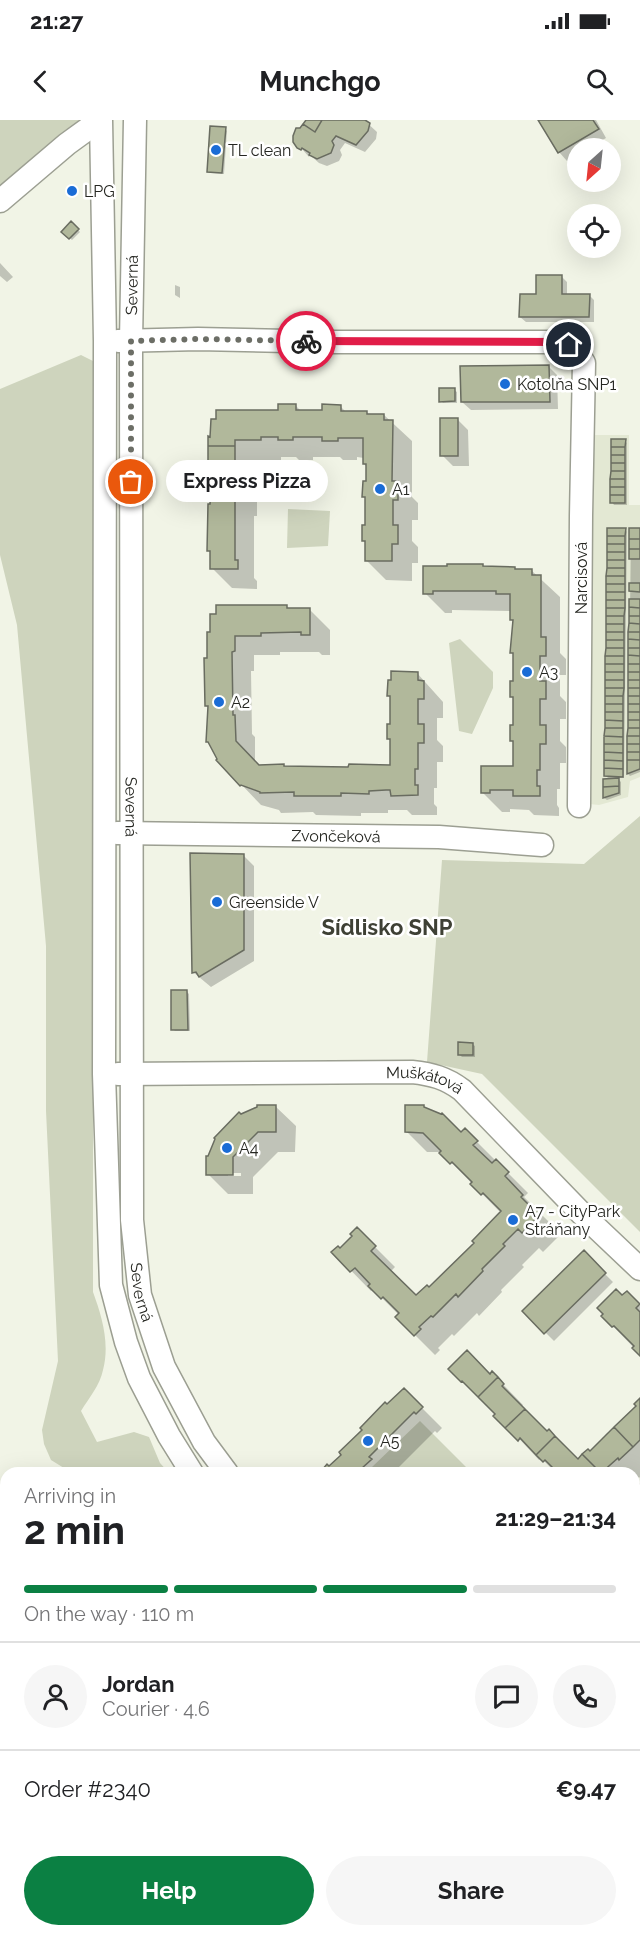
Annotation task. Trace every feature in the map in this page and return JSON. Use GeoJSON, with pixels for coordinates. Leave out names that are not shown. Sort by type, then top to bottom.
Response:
{"type":"FeatureCollection","features":[{"type":"Feature","properties":{"kind":"street"},"geometry":{"type":"LineString","coordinates":[[8,194],[67,144],[100,120]]}},
{"type":"Feature","properties":{"kind":"street","name":"Severná"},"geometry":{"type":"LineString","coordinates":[[100,120],[105,341],[104,1074],[111,1285],[126,1342],[139,1378],[169,1436],[188,1467]]}},
{"type":"Feature","properties":{"kind":"street","name":"Severná"},"geometry":{"type":"LineString","coordinates":[[135,120],[131,341],[132,1220],[140,1296],[164,1366],[204,1443],[222,1467]]}},
{"type":"Feature","properties":{"kind":"street","name":"Narcisová"},"geometry":{"type":"LineString","coordinates":[[131,341],[198,339],[558,342],[569,345],[578,352],[584,363],[579,806]]}},
{"type":"Feature","properties":{"kind":"street"},"geometry":{"type":"LineString","coordinates":[[105,341],[131,341]]}},
{"type":"Feature","properties":{"kind":"street","name":"Zvončeková"},"geometry":{"type":"LineString","coordinates":[[104,833],[439,837],[542,845]]}},
{"type":"Feature","properties":{"kind":"street","name":"Muškátová"},"geometry":{"type":"LineString","coordinates":[[104,1074],[394,1072],[432,1074],[448,1080],[462,1090],[582,1214],[640,1269]]}},
{"type":"Feature","properties":{"kind":"shaded area"},"geometry":{"type":"Polygon","coordinates":[[[0,120],[78,120],[78,125],[0,189],[0,120]]]}},
{"type":"Feature","properties":{"kind":"shaded area"},"geometry":{"type":"Polygon","coordinates":[[[81,355],[93,361],[93,1292],[102,1321],[106,1350],[99,1381],[81,1411],[97,1442],[134,1432],[149,1437],[164,1467],[62,1467],[51,1460],[44,1444],[42,1430],[58,1361],[46,1111],[46,946],[17,625],[0,555],[0,389],[81,355]]]}},
{"type":"Feature","properties":{"kind":"shaded area"},"geometry":{"type":"Polygon","coordinates":[[[591,435],[629,435],[629,505],[640,505],[640,777],[630,781],[628,797],[599,805],[589,804],[591,435]]]}},
{"type":"Feature","properties":{"kind":"shaded area"},"geometry":{"type":"Polygon","coordinates":[[[288,509],[330,511],[328,546],[287,548],[288,509]]]}},
{"type":"Feature","properties":{"kind":"shaded area"},"geometry":{"type":"Polygon","coordinates":[[[460,639],[493,672],[493,688],[472,734],[459,731],[449,643],[460,639]]]}},
{"type":"Feature","properties":{"kind":"shaded area"},"geometry":{"type":"Polygon","coordinates":[[[640,816],[640,1232],[482,1074],[427,1062],[442,860],[584,864],[640,816]]]}},
{"type":"Feature","properties":{"kind":"shaded area"},"geometry":{"type":"Polygon","coordinates":[[[420,1421],[466,1467],[372,1467],[420,1421]]]}},
{"type":"Feature","properties":{"kind":"building"},"geometry":{"type":"Polygon","coordinates":[[[306,120],[322,120],[315,132],[303,124],[306,120]]]}},
{"type":"Feature","properties":{"kind":"building"},"geometry":{"type":"Polygon","coordinates":[[[322,120],[365,120],[370,123],[368,131],[356,145],[336,136],[332,141],[334,145],[331,153],[317,159],[302,148],[301,150],[297,148],[293,142],[293,136],[296,128],[300,128],[303,124],[315,132],[322,120]]]}},
{"type":"Feature","properties":{"kind":"building"},"geometry":{"type":"Polygon","coordinates":[[[538,120],[593,120],[599,129],[584,138],[567,138],[567,148],[558,153],[538,120]]]}},
{"type":"Feature","properties":{"kind":"building","name":"TL clean"},"geometry":{"type":"Polygon","coordinates":[[[210,126],[226,127],[222,173],[207,172],[210,126]]]}},
{"type":"Feature","properties":{"kind":"building"},"geometry":{"type":"Polygon","coordinates":[[[71,221],[79,229],[69,239],[61,232],[71,221]]]}},
{"type":"Feature","properties":{"kind":"building"},"geometry":{"type":"Polygon","coordinates":[[[536,275],[562,275],[562,294],[590,294],[589,317],[519,317],[520,294],[536,294],[536,275]]]}},
{"type":"Feature","properties":{"kind":"building","name":"Kotolňa SNP1"},"geometry":{"type":"Polygon","coordinates":[[[549,365],[550,402],[461,402],[460,366],[549,365]]]}},
{"type":"Feature","properties":{"kind":"building"},"geometry":{"type":"Polygon","coordinates":[[[439,388],[455,388],[455,401],[439,402],[439,388]]]}},
{"type":"Feature","properties":{"kind":"building","name":"A1"},"geometry":{"type":"Polygon","coordinates":[[[278,404],[296,404],[296,410],[322,410],[322,404],[341,405],[341,411],[367,411],[367,414],[384,414],[384,420],[393,420],[392,481],[398,481],[398,500],[393,500],[393,525],[398,525],[398,544],[392,544],[392,561],[365,561],[365,541],[362,541],[362,525],[365,525],[363,481],[366,481],[366,464],[363,464],[363,438],[338,438],[338,441],[322,441],[322,437],[293,437],[293,440],[278,440],[278,437],[261,437],[261,440],[235,440],[235,446],[208,446],[211,419],[216,419],[216,410],[278,410],[278,404]]]}},
{"type":"Feature","properties":{"kind":"building"},"geometry":{"type":"Polygon","coordinates":[[[440,418],[458,418],[458,456],[440,456],[440,418]]]}},
{"type":"Feature","properties":{"kind":"building"},"geometry":{"type":"Polygon","coordinates":[[[611,439],[626,439],[625,447],[611,447],[611,439]]]}},
{"type":"Feature","properties":{"kind":"building"},"geometry":{"type":"Polygon","coordinates":[[[208,446],[235,446],[235,478],[238,478],[238,496],[235,496],[235,560],[238,560],[238,569],[210,569],[210,551],[207,551],[211,473],[211,470],[208,470],[208,446]]]}},
{"type":"Feature","properties":{"kind":"building"},"geometry":{"type":"Polygon","coordinates":[[[611,447],[625,447],[625,455],[611,455],[611,447]]]}},
{"type":"Feature","properties":{"kind":"building"},"geometry":{"type":"Polygon","coordinates":[[[611,455],[625,455],[625,463],[611,463],[611,455]]]}},
{"type":"Feature","properties":{"kind":"building"},"geometry":{"type":"Polygon","coordinates":[[[611,463],[625,463],[625,471],[611,471],[611,463]]]}},
{"type":"Feature","properties":{"kind":"building"},"geometry":{"type":"Polygon","coordinates":[[[611,471],[625,471],[625,479],[610,479],[611,471]]]}},
{"type":"Feature","properties":{"kind":"building"},"geometry":{"type":"Polygon","coordinates":[[[610,479],[625,479],[625,487],[610,487],[610,479]]]}},
{"type":"Feature","properties":{"kind":"building"},"geometry":{"type":"Polygon","coordinates":[[[610,487],[625,487],[625,495],[610,495],[610,487]]]}},
{"type":"Feature","properties":{"kind":"building"},"geometry":{"type":"Polygon","coordinates":[[[610,495],[625,495],[625,503],[610,503],[610,495]]]}},
{"type":"Feature","properties":{"kind":"building"},"geometry":{"type":"Polygon","coordinates":[[[607,528],[626,528],[625,536],[607,536],[607,528]]]}},
{"type":"Feature","properties":{"kind":"building"},"geometry":{"type":"Polygon","coordinates":[[[629,528],[640,528],[640,539],[629,539],[629,528]]]}},
{"type":"Feature","properties":{"kind":"building"},"geometry":{"type":"Polygon","coordinates":[[[607,536],[625,536],[625,544],[607,544],[607,536]]]}},
{"type":"Feature","properties":{"kind":"building"},"geometry":{"type":"Polygon","coordinates":[[[629,539],[640,539],[640,549],[629,549],[629,539]]]}},
{"type":"Feature","properties":{"kind":"building"},"geometry":{"type":"Polygon","coordinates":[[[607,544],[625,544],[625,552],[607,552],[607,544]]]}},
{"type":"Feature","properties":{"kind":"building"},"geometry":{"type":"Polygon","coordinates":[[[629,549],[640,549],[640,559],[629,559],[629,549]]]}},
{"type":"Feature","properties":{"kind":"building"},"geometry":{"type":"Polygon","coordinates":[[[607,552],[625,552],[625,560],[607,560],[607,552]]]}},
{"type":"Feature","properties":{"kind":"building"},"geometry":{"type":"Polygon","coordinates":[[[607,560],[625,560],[625,568],[607,568],[607,560]]]}},
{"type":"Feature","properties":{"kind":"building","name":"A3"},"geometry":{"type":"Polygon","coordinates":[[[447,564],[515,567],[515,569],[532,569],[532,575],[541,575],[541,637],[546,637],[546,656],[540,656],[540,681],[546,681],[546,699],[540,699],[540,725],[546,725],[546,744],[540,744],[540,770],[537,770],[537,786],[540,786],[540,796],[513,796],[513,790],[490,790],[490,793],[481,793],[481,766],[513,766],[513,741],[510,741],[510,725],[513,725],[513,697],[510,697],[510,681],[513,681],[513,653],[510,653],[513,620],[510,620],[510,594],[496,594],[496,591],[433,591],[433,594],[423,594],[423,566],[447,566],[447,564]]]}},
{"type":"Feature","properties":{"kind":"building"},"geometry":{"type":"Polygon","coordinates":[[[607,568],[625,568],[625,576],[606,576],[607,568]]]}},
{"type":"Feature","properties":{"kind":"building"},"geometry":{"type":"Polygon","coordinates":[[[606,576],[625,576],[625,584],[606,584],[606,576]]]}},
{"type":"Feature","properties":{"kind":"building"},"geometry":{"type":"Polygon","coordinates":[[[629,583],[640,583],[640,592],[629,591],[629,583]]]}},
{"type":"Feature","properties":{"kind":"building"},"geometry":{"type":"Polygon","coordinates":[[[606,584],[625,584],[625,592],[606,592],[606,584]]]}},
{"type":"Feature","properties":{"kind":"building"},"geometry":{"type":"Polygon","coordinates":[[[606,592],[625,592],[625,600],[606,600],[606,592]]]}},
{"type":"Feature","properties":{"kind":"building"},"geometry":{"type":"Polygon","coordinates":[[[629,599],[640,599],[640,608],[629,607],[629,599]]]}},
{"type":"Feature","properties":{"kind":"building"},"geometry":{"type":"Polygon","coordinates":[[[606,600],[625,600],[625,608],[606,608],[606,600]]]}},
{"type":"Feature","properties":{"kind":"building","name":"A2"},"geometry":{"type":"Polygon","coordinates":[[[216,605],[287,605],[287,608],[310,608],[310,635],[301,635],[301,632],[235,636],[235,651],[232,652],[233,715],[235,715],[236,741],[259,765],[348,767],[349,764],[390,765],[390,739],[387,739],[387,724],[390,724],[388,680],[391,680],[391,671],[418,672],[418,680],[424,681],[424,699],[418,699],[418,724],[424,724],[424,743],[418,743],[418,769],[415,769],[415,785],[418,785],[418,795],[391,796],[390,790],[386,790],[369,791],[369,794],[341,793],[341,796],[294,796],[294,792],[260,793],[240,786],[216,760],[206,742],[208,706],[205,706],[204,658],[207,658],[210,614],[216,614],[216,605]]]}},
{"type":"Feature","properties":{"kind":"building"},"geometry":{"type":"Polygon","coordinates":[[[629,607],[640,608],[640,616],[629,616],[629,607]]]}},
{"type":"Feature","properties":{"kind":"building"},"geometry":{"type":"Polygon","coordinates":[[[606,608],[625,608],[624,616],[606,616],[606,608]]]}},
{"type":"Feature","properties":{"kind":"building"},"geometry":{"type":"Polygon","coordinates":[[[606,616],[624,616],[624,624],[606,624],[606,616]]]}},
{"type":"Feature","properties":{"kind":"building"},"geometry":{"type":"Polygon","coordinates":[[[629,616],[640,616],[640,624],[629,623],[629,616]]]}},
{"type":"Feature","properties":{"kind":"building"},"geometry":{"type":"Polygon","coordinates":[[[629,623],[640,624],[640,632],[628,632],[629,623]]]}},
{"type":"Feature","properties":{"kind":"building"},"geometry":{"type":"Polygon","coordinates":[[[606,624],[624,624],[624,632],[606,632],[606,624]]]}},
{"type":"Feature","properties":{"kind":"building"},"geometry":{"type":"Polygon","coordinates":[[[606,632],[624,632],[624,640],[606,640],[606,632]]]}},
{"type":"Feature","properties":{"kind":"building"},"geometry":{"type":"Polygon","coordinates":[[[628,632],[640,632],[640,640],[628,639],[628,632]]]}},
{"type":"Feature","properties":{"kind":"building"},"geometry":{"type":"Polygon","coordinates":[[[628,639],[640,640],[640,648],[628,648],[628,639]]]}},
{"type":"Feature","properties":{"kind":"building"},"geometry":{"type":"Polygon","coordinates":[[[606,640],[624,640],[624,648],[606,648],[606,640]]]}},
{"type":"Feature","properties":{"kind":"building"},"geometry":{"type":"Polygon","coordinates":[[[606,648],[624,648],[624,656],[605,656],[606,648]]]}},
{"type":"Feature","properties":{"kind":"building"},"geometry":{"type":"Polygon","coordinates":[[[628,648],[640,648],[640,656],[628,655],[628,648]]]}},
{"type":"Feature","properties":{"kind":"building"},"geometry":{"type":"Polygon","coordinates":[[[628,655],[640,656],[640,664],[628,664],[628,655]]]}},
{"type":"Feature","properties":{"kind":"building"},"geometry":{"type":"Polygon","coordinates":[[[605,656],[624,656],[624,664],[605,664],[605,656]]]}},
{"type":"Feature","properties":{"kind":"building"},"geometry":{"type":"Polygon","coordinates":[[[605,664],[624,664],[624,672],[605,672],[605,664]]]}},
{"type":"Feature","properties":{"kind":"building"},"geometry":{"type":"Polygon","coordinates":[[[628,664],[640,664],[640,672],[628,672],[628,664]]]}},
{"type":"Feature","properties":{"kind":"building"},"geometry":{"type":"Polygon","coordinates":[[[605,672],[624,672],[624,680],[605,680],[605,672]]]}},
{"type":"Feature","properties":{"kind":"building"},"geometry":{"type":"Polygon","coordinates":[[[628,672],[640,672],[640,680],[628,680],[628,672]]]}},
{"type":"Feature","properties":{"kind":"building"},"geometry":{"type":"Polygon","coordinates":[[[605,680],[624,680],[624,688],[605,688],[605,680]]]}},
{"type":"Feature","properties":{"kind":"building"},"geometry":{"type":"Polygon","coordinates":[[[628,680],[640,680],[640,688],[628,688],[628,680]]]}},
{"type":"Feature","properties":{"kind":"building"},"geometry":{"type":"Polygon","coordinates":[[[605,688],[624,688],[623,696],[605,696],[605,688]]]}},
{"type":"Feature","properties":{"kind":"building"},"geometry":{"type":"Polygon","coordinates":[[[628,688],[640,688],[640,696],[628,696],[628,688]]]}},
{"type":"Feature","properties":{"kind":"building"},"geometry":{"type":"Polygon","coordinates":[[[605,696],[623,696],[623,704],[605,704],[605,696]]]}},
{"type":"Feature","properties":{"kind":"building"},"geometry":{"type":"Polygon","coordinates":[[[628,696],[640,696],[640,704],[628,704],[628,696]]]}},
{"type":"Feature","properties":{"kind":"building"},"geometry":{"type":"Polygon","coordinates":[[[605,704],[623,704],[623,712],[605,712],[605,704]]]}},
{"type":"Feature","properties":{"kind":"building"},"geometry":{"type":"Polygon","coordinates":[[[628,704],[640,704],[640,712],[628,712],[628,704]]]}},
{"type":"Feature","properties":{"kind":"building"},"geometry":{"type":"Polygon","coordinates":[[[605,712],[623,712],[623,721],[605,720],[605,712]]]}},
{"type":"Feature","properties":{"kind":"building"},"geometry":{"type":"Polygon","coordinates":[[[628,712],[640,712],[640,720],[628,720],[628,712]]]}},
{"type":"Feature","properties":{"kind":"building"},"geometry":{"type":"Polygon","coordinates":[[[605,720],[623,721],[623,728],[605,728],[605,720]]]}},
{"type":"Feature","properties":{"kind":"building"},"geometry":{"type":"Polygon","coordinates":[[[628,720],[640,720],[640,728],[628,728],[628,720]]]}},
{"type":"Feature","properties":{"kind":"building"},"geometry":{"type":"Polygon","coordinates":[[[605,728],[623,728],[623,737],[604,736],[605,728]]]}},
{"type":"Feature","properties":{"kind":"building"},"geometry":{"type":"Polygon","coordinates":[[[628,728],[640,728],[640,736],[627,736],[628,728]]]}},
{"type":"Feature","properties":{"kind":"building"},"geometry":{"type":"Polygon","coordinates":[[[604,736],[623,737],[623,744],[604,744],[604,736]]]}},
{"type":"Feature","properties":{"kind":"building"},"geometry":{"type":"Polygon","coordinates":[[[627,736],[640,736],[640,744],[627,744],[627,736]]]}},
{"type":"Feature","properties":{"kind":"building"},"geometry":{"type":"Polygon","coordinates":[[[604,744],[623,744],[623,753],[604,752],[604,744]]]}},
{"type":"Feature","properties":{"kind":"building"},"geometry":{"type":"Polygon","coordinates":[[[627,744],[640,744],[640,752],[627,752],[627,744]]]}},
{"type":"Feature","properties":{"kind":"building"},"geometry":{"type":"Polygon","coordinates":[[[604,752],[623,753],[623,761],[604,760],[604,752]]]}},
{"type":"Feature","properties":{"kind":"building"},"geometry":{"type":"Polygon","coordinates":[[[627,752],[640,752],[640,760],[627,760],[627,752]]]}},
{"type":"Feature","properties":{"kind":"building"},"geometry":{"type":"Polygon","coordinates":[[[604,760],[623,761],[623,769],[604,768],[604,760]]]}},
{"type":"Feature","properties":{"kind":"building"},"geometry":{"type":"Polygon","coordinates":[[[627,760],[640,760],[640,769],[627,774],[627,760]]]}},
{"type":"Feature","properties":{"kind":"building"},"geometry":{"type":"Polygon","coordinates":[[[604,768],[623,769],[623,777],[604,776],[604,768]]]}},
{"type":"Feature","properties":{"kind":"building"},"geometry":{"type":"Polygon","coordinates":[[[619,778],[619,786],[603,787],[603,779],[619,778]]]}},
{"type":"Feature","properties":{"kind":"building"},"geometry":{"type":"Polygon","coordinates":[[[619,786],[619,793],[603,798],[603,787],[619,786]]]}},
{"type":"Feature","properties":{"kind":"building","name":"Greenside V"},"geometry":{"type":"Polygon","coordinates":[[[190,853],[244,854],[244,950],[199,977],[196,972],[192,973],[190,853]]]}},
{"type":"Feature","properties":{"kind":"building"},"geometry":{"type":"Polygon","coordinates":[[[171,990],[187,990],[188,1030],[171,1030],[171,990]]]}},
{"type":"Feature","properties":{"kind":"building"},"geometry":{"type":"Polygon","coordinates":[[[458,1042],[473,1043],[473,1055],[458,1055],[458,1042]]]}},
{"type":"Feature","properties":{"kind":"building","name":"A4"},"geometry":{"type":"Polygon","coordinates":[[[257,1105],[276,1105],[276,1132],[258,1132],[233,1157],[233,1175],[206,1175],[206,1156],[208,1156],[214,1138],[239,1112],[241,1114],[257,1105]]]}},
{"type":"Feature","properties":{"kind":"building","name":"A7 - CityPark Stráňany"},"geometry":{"type":"Polygon","coordinates":[[[405,1105],[424,1105],[424,1107],[442,1113],[461,1132],[465,1128],[478,1141],[473,1145],[492,1163],[496,1159],[509,1172],[505,1176],[523,1195],[521,1197],[533,1209],[535,1207],[542,1213],[522,1233],[518,1229],[458,1297],[456,1294],[433,1317],[431,1316],[419,1327],[421,1329],[414,1336],[395,1317],[399,1313],[368,1286],[370,1284],[355,1268],[350,1272],[331,1252],[338,1246],[340,1248],[357,1227],[376,1246],[371,1251],[416,1295],[427,1285],[429,1287],[474,1243],[472,1241],[501,1211],[470,1184],[472,1182],[452,1162],[450,1164],[439,1153],[441,1151],[423,1133],[405,1132],[405,1105]]]}},
{"type":"Feature","properties":{"kind":"building"},"geometry":{"type":"Polygon","coordinates":[[[584,1250],[606,1273],[544,1334],[522,1311],[584,1250]]]}},
{"type":"Feature","properties":{"kind":"building"},"geometry":{"type":"Polygon","coordinates":[[[616,1289],[622,1295],[627,1291],[640,1304],[636,1308],[640,1312],[640,1356],[632,1348],[634,1346],[601,1316],[603,1314],[597,1308],[616,1289]]]}},
{"type":"Feature","properties":{"kind":"building"},"geometry":{"type":"Polygon","coordinates":[[[467,1350],[490,1374],[492,1371],[498,1377],[478,1397],[448,1369],[467,1350]]]}},
{"type":"Feature","properties":{"kind":"building"},"geometry":{"type":"Polygon","coordinates":[[[498,1377],[504,1384],[502,1386],[525,1409],[505,1428],[478,1397],[498,1377]]]}},
{"type":"Feature","properties":{"kind":"building","name":"A5"},"geometry":{"type":"Polygon","coordinates":[[[404,1388],[423,1407],[416,1414],[414,1412],[369,1457],[372,1459],[363,1467],[324,1467],[327,1464],[329,1466],[341,1455],[339,1452],[362,1430],[360,1428],[385,1402],[387,1404],[404,1388]]]}},
{"type":"Feature","properties":{"kind":"building"},"geometry":{"type":"Polygon","coordinates":[[[640,1398],[640,1440],[633,1447],[614,1427],[636,1406],[634,1404],[640,1398]]]}},
{"type":"Feature","properties":{"kind":"building"},"geometry":{"type":"Polygon","coordinates":[[[525,1409],[555,1436],[536,1455],[520,1438],[518,1441],[505,1428],[525,1409]]]}},
{"type":"Feature","properties":{"kind":"building"},"geometry":{"type":"Polygon","coordinates":[[[614,1427],[633,1447],[608,1467],[595,1467],[582,1454],[588,1449],[590,1451],[614,1427]]]}},
{"type":"Feature","properties":{"kind":"building"},"geometry":{"type":"Polygon","coordinates":[[[555,1436],[578,1459],[582,1454],[595,1467],[552,1467],[536,1455],[555,1436]]]}},
{"type":"Feature","properties":{"kind":"way so far"},"geometry":{"type":"LineString","coordinates":[[131,482],[131,341],[167,339],[306,341]]}},
{"type":"Feature","properties":{"kind":"place","name":"TL clean"},"geometry":{"type":"Point","coordinates":[216,150]}},
{"type":"Feature","properties":{"kind":"place","name":"LPG"},"geometry":{"type":"Point","coordinates":[72,191]}},
{"type":"Feature","properties":{"kind":"place","name":"Kotolňa SNP1"},"geometry":{"type":"Point","coordinates":[505,384]}},
{"type":"Feature","properties":{"kind":"place","name":"Express Pizza"},"geometry":{"type":"Point","coordinates":[131,482]}},
{"type":"Feature","properties":{"kind":"place","name":"A1"},"geometry":{"type":"Point","coordinates":[380,489]}},
{"type":"Feature","properties":{"kind":"place","name":"A3"},"geometry":{"type":"Point","coordinates":[527,672]}},
{"type":"Feature","properties":{"kind":"place","name":"A2"},"geometry":{"type":"Point","coordinates":[219,702]}},
{"type":"Feature","properties":{"kind":"place","name":"Greenside V"},"geometry":{"type":"Point","coordinates":[217,902]}},
{"type":"Feature","properties":{"kind":"place","name":"A4"},"geometry":{"type":"Point","coordinates":[227,1148]}},
{"type":"Feature","properties":{"kind":"place","name":"A7 - CityPark Stráňany"},"geometry":{"type":"Point","coordinates":[513,1220]}},
{"type":"Feature","properties":{"kind":"place","name":"A5"},"geometry":{"type":"Point","coordinates":[368,1441]}},
{"type":"Feature","properties":{"kind":"district","name":"Sídlisko SNP"},"geometry":{"type":"Point","coordinates":[387,927]}},
{"type":"Feature","properties":{"kind":"route"},"geometry":{"type":"LineString","coordinates":[[306,341],[558,342],[569,345]]}}]}
